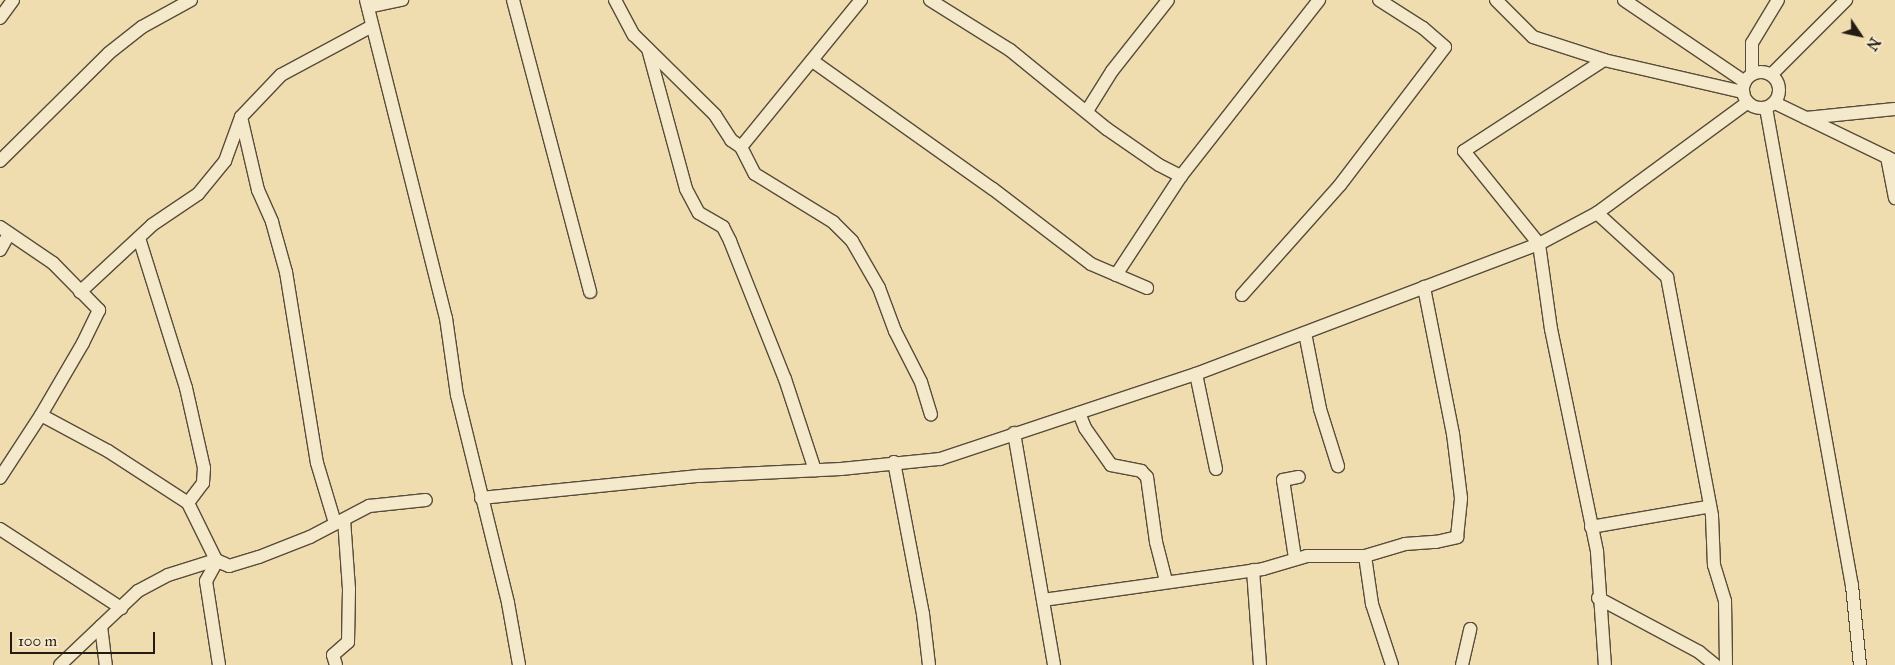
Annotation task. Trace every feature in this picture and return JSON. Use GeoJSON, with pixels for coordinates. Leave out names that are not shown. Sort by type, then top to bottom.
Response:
{"type":"FeatureCollection","features":[{"type":"Feature","properties":{"kind":"street"},"geometry":{"type":"LineString","coordinates":[[0,18],[13,0]]}},
{"type":"Feature","properties":{"kind":"street"},"geometry":{"type":"LineString","coordinates":[[0,161],[109,53],[142,27],[191,0]]}},
{"type":"Feature","properties":{"kind":"street"},"geometry":{"type":"LineString","coordinates":[[402,0],[367,4],[446,318],[457,395],[508,603],[519,665]]}},
{"type":"Feature","properties":{"kind":"street"},"geometry":{"type":"LineString","coordinates":[[513,0],[590,292]]}},
{"type":"Feature","properties":{"kind":"street"},"geometry":{"type":"LineString","coordinates":[[615,0],[634,35],[715,115],[731,140],[741,147],[755,174],[833,222],[852,241],[879,288],[895,331],[921,382],[931,414]]}},
{"type":"Feature","properties":{"kind":"street"},"geometry":{"type":"LineString","coordinates":[[741,147],[814,62],[861,0]]}},
{"type":"Feature","properties":{"kind":"street"},"geometry":{"type":"LineString","coordinates":[[930,0],[1010,50],[1159,165],[1181,176]]}},
{"type":"Feature","properties":{"kind":"street"},"geometry":{"type":"LineString","coordinates":[[1087,111],[1112,71],[1168,0]]}},
{"type":"Feature","properties":{"kind":"street"},"geometry":{"type":"LineString","coordinates":[[1116,275],[1181,176],[1319,0]]}},
{"type":"Feature","properties":{"kind":"street"},"geometry":{"type":"LineString","coordinates":[[1242,295],[1340,185],[1445,47],[1423,28],[1379,0]]}},
{"type":"Feature","properties":{"kind":"street"},"geometry":{"type":"LineString","coordinates":[[1496,0],[1533,37],[1604,60],[1746,88]]}},
{"type":"Feature","properties":{"kind":"street"},"geometry":{"type":"LineString","coordinates":[[1624,0],[1642,4],[1746,88],[1771,105],[1806,118],[1891,159],[1895,198]]}},
{"type":"Feature","properties":{"kind":"street"},"geometry":{"type":"LineString","coordinates":[[1746,88],[1752,44],[1778,0]]}},
{"type":"Feature","properties":{"kind":"street"},"geometry":{"type":"LineString","coordinates":[[1772,74],[1846,0]]}},
{"type":"Feature","properties":{"kind":"street"},"geometry":{"type":"LineString","coordinates":[[80,292],[170,211],[198,194],[213,178],[225,161],[241,117],[281,75],[372,26]]}},
{"type":"Feature","properties":{"kind":"street"},"geometry":{"type":"LineString","coordinates":[[648,49],[686,189],[699,213],[723,227],[730,241],[785,379],[815,470]]}},
{"type":"Feature","properties":{"kind":"street"},"geometry":{"type":"LineString","coordinates":[[1604,60],[1464,152],[1539,244],[1551,329],[1597,552],[1598,598],[1605,665]]}},
{"type":"Feature","properties":{"kind":"street"},"geometry":{"type":"LineString","coordinates":[[814,62],[993,189],[1091,264],[1147,288]]}},
{"type":"Feature","properties":{"kind":"street"},"geometry":{"type":"LineString","coordinates":[[481,498],[699,476],[815,470],[940,459],[1079,413],[1196,374],[1539,244],[1597,213],[1746,88],[1762,72],[1772,74],[1778,83],[1780,93],[1771,105],[1852,585],[1860,665]]}},
{"type":"Feature","properties":{"kind":"street"},"geometry":{"type":"LineString","coordinates":[[1806,118],[1895,109]]}},
{"type":"Feature","properties":{"kind":"street"},"geometry":{"type":"LineString","coordinates":[[241,117],[258,190],[272,222],[286,272],[317,463],[340,522],[349,589],[348,642],[334,655],[336,665]]}},
{"type":"Feature","properties":{"kind":"street"},"geometry":{"type":"LineString","coordinates":[[1597,213],[1667,277],[1682,346],[1707,507],[1712,516],[1714,565],[1725,601],[1726,665]]}},
{"type":"Feature","properties":{"kind":"street"},"geometry":{"type":"LineString","coordinates":[[0,250],[4,230],[53,264],[95,306],[98,316],[42,415],[0,478]]}},
{"type":"Feature","properties":{"kind":"street"},"geometry":{"type":"LineString","coordinates":[[139,238],[186,388],[204,468],[203,483],[188,503]]}},
{"type":"Feature","properties":{"kind":"street"},"geometry":{"type":"LineString","coordinates":[[1043,600],[1253,570],[1295,558],[1365,556],[1405,544],[1436,542],[1457,536],[1461,498],[1453,434],[1424,287]]}},
{"type":"Feature","properties":{"kind":"street"},"geometry":{"type":"LineString","coordinates":[[1305,333],[1320,409],[1338,466]]}},
{"type":"Feature","properties":{"kind":"street"},"geometry":{"type":"LineString","coordinates":[[1196,374],[1216,469]]}},
{"type":"Feature","properties":{"kind":"street"},"geometry":{"type":"LineString","coordinates":[[1079,413],[1085,428],[1111,465],[1141,471],[1147,477],[1156,542],[1166,581]]}},
{"type":"Feature","properties":{"kind":"street"},"geometry":{"type":"LineString","coordinates":[[42,415],[108,450],[188,503],[216,560],[229,566]]}},
{"type":"Feature","properties":{"kind":"street"},"geometry":{"type":"LineString","coordinates":[[1014,433],[1054,665]]}},
{"type":"Feature","properties":{"kind":"street"},"geometry":{"type":"LineString","coordinates":[[894,462],[923,614],[929,665]]}},
{"type":"Feature","properties":{"kind":"street"},"geometry":{"type":"LineString","coordinates":[[1295,558],[1284,480],[1299,477]]}},
{"type":"Feature","properties":{"kind":"street"},"geometry":{"type":"LineString","coordinates":[[219,665],[206,581],[217,562],[229,566],[310,537],[369,506],[426,500]]}},
{"type":"Feature","properties":{"kind":"street"},"geometry":{"type":"LineString","coordinates":[[1591,527],[1707,507]]}},
{"type":"Feature","properties":{"kind":"street"},"geometry":{"type":"LineString","coordinates":[[0,529],[121,608]]}},
{"type":"Feature","properties":{"kind":"street"},"geometry":{"type":"LineString","coordinates":[[1365,556],[1372,604],[1392,665]]}},
{"type":"Feature","properties":{"kind":"street"},"geometry":{"type":"LineString","coordinates":[[60,665],[138,591],[156,580],[216,560]]}},
{"type":"Feature","properties":{"kind":"street"},"geometry":{"type":"LineString","coordinates":[[1253,570],[1260,665]]}},
{"type":"Feature","properties":{"kind":"street"},"geometry":{"type":"LineString","coordinates":[[1598,598],[1699,652],[1715,665]]}},
{"type":"Feature","properties":{"kind":"street"},"geometry":{"type":"LineString","coordinates":[[101,626],[106,665]]}},
{"type":"Feature","properties":{"kind":"street"},"geometry":{"type":"LineString","coordinates":[[1462,665],[1470,629]]}}]}
